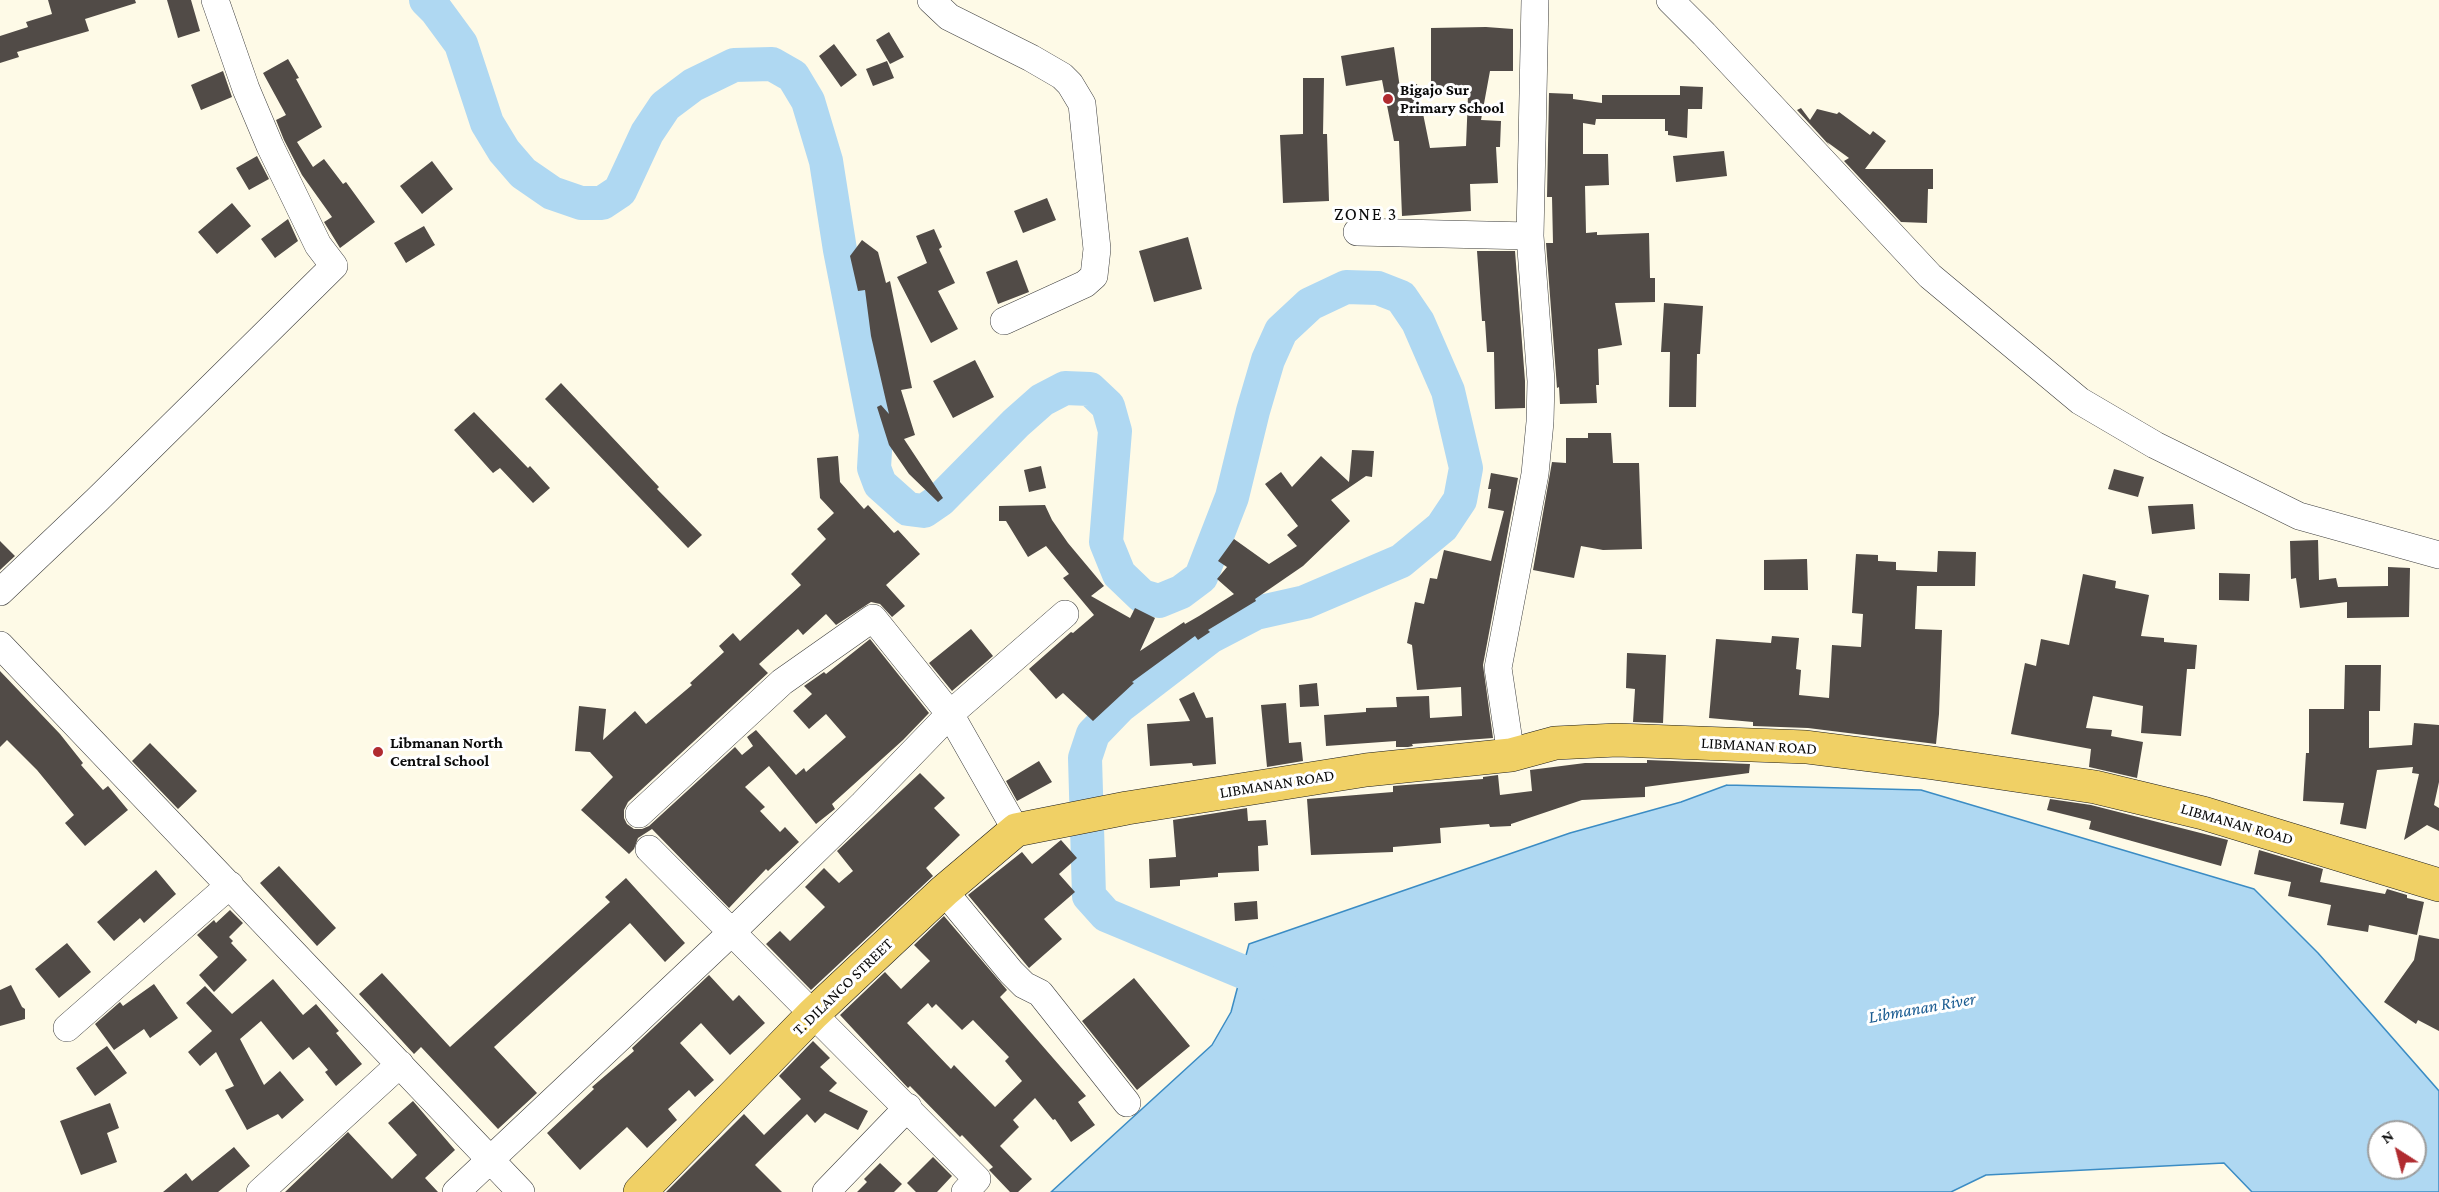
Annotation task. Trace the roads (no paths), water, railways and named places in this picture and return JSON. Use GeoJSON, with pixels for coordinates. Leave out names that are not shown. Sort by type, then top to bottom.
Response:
{"type":"FeatureCollection","features":[{"type":"Feature","properties":{"kind":"main road","name":"LIBMANAN ROAD"},"geometry":{"type":"LineString","coordinates":[[1069,820],[1127,808],[1365,770],[1511,755],[1555,743],[1617,740],[1806,747],[2056,780],[2143,798],[2203,813],[2439,885]]}},
{"type":"Feature","properties":{"kind":"main road","name":"T. DILANCO STREET"},"geometry":{"type":"LineString","coordinates":[[640,1192],[813,1014],[944,891],[1016,830],[1069,820]]}},
{"type":"Feature","properties":{"kind":"street"},"geometry":{"type":"LineString","coordinates":[[0,592],[112,486],[334,266],[318,245],[270,146],[246,89],[215,0]]}},
{"type":"Feature","properties":{"kind":"street"},"geometry":{"type":"LineString","coordinates":[[931,0],[949,17],[1062,76],[1070,84],[1082,104],[1097,249],[1094,276],[1085,284],[1004,321]]}},
{"type":"Feature","properties":{"kind":"street"},"geometry":{"type":"LineString","coordinates":[[1511,755],[1498,669],[1535,474],[1540,422],[1540,381],[1530,236],[1535,0]]}},
{"type":"Feature","properties":{"kind":"street"},"geometry":{"type":"LineString","coordinates":[[1670,0],[1930,276],[2080,401],[2155,445],[2300,516],[2439,555]]}},
{"type":"Feature","properties":{"kind":"street"},"geometry":{"type":"LineString","coordinates":[[1357,232],[1530,236]]}},
{"type":"Feature","properties":{"kind":"street"},"geometry":{"type":"LineString","coordinates":[[456,1192],[733,931],[863,804],[950,714],[1065,614]]}},
{"type":"Feature","properties":{"kind":"street"},"geometry":{"type":"LineString","coordinates":[[639,814],[782,682],[873,618],[950,714],[1016,830]]}},
{"type":"Feature","properties":{"kind":"street"},"geometry":{"type":"LineString","coordinates":[[0,645],[521,1192]]}},
{"type":"Feature","properties":{"kind":"street"},"geometry":{"type":"LineString","coordinates":[[649,849],[908,1107],[971,1185]]}},
{"type":"Feature","properties":{"kind":"street"},"geometry":{"type":"LineString","coordinates":[[67,1028],[230,885]]}},
{"type":"Feature","properties":{"kind":"street"},"geometry":{"type":"LineString","coordinates":[[944,891],[1011,972],[1024,985],[1040,993],[1127,1103]]}},
{"type":"Feature","properties":{"kind":"street"},"geometry":{"type":"LineString","coordinates":[[260,1192],[400,1064]]}},
{"type":"Feature","properties":{"kind":"street"},"geometry":{"type":"LineString","coordinates":[[826,1192],[908,1107]]}},
{"type":"Feature","properties":{"kind":"water","name":"Libmanan River"},"geometry":{"type":"Polygon","coordinates":[[[1727,785],[1921,790],[2254,889],[2318,953],[2439,1091],[2439,1192],[2252,1192],[2224,1163],[1986,1175],[1951,1192],[1051,1192],[1212,1045],[1231,1012],[1249,944],[1570,833],[1681,802],[1727,785]]]}},
{"type":"Feature","properties":{"kind":"waterway"},"geometry":{"type":"LineString","coordinates":[[426,0],[461,44],[487,123],[504,151],[523,173],[552,193],[581,203],[602,203],[620,191],[647,133],[665,106],[693,85],[734,65],[772,64],[793,76],[808,101],[826,161],[840,250],[876,434],[874,468],[880,484],[908,509],[924,511],[940,500],[1042,400],[1065,388],[1090,389],[1108,406],[1115,431],[1106,542],[1119,574],[1142,596],[1159,601],[1181,592],[1201,577],[1232,497],[1268,360],[1281,331],[1310,304],[1346,287],[1378,288],[1401,297],[1418,322],[1448,391],[1466,468],[1460,500],[1442,527],[1401,561],[1305,602],[1256,613],[1210,637],[1120,706],[1093,734],[1085,758],[1089,896],[1106,915],[1284,989]]}},
{"type":"Feature","properties":{"kind":"place","name":"Bigajo Sur Primary School"},"geometry":{"type":"Point","coordinates":[1388,99]}},
{"type":"Feature","properties":{"kind":"place","name":"Libmanan North Central School"},"geometry":{"type":"Point","coordinates":[378,752]}},
{"type":"Feature","properties":{"kind":"district","name":"ZONE 3"},"geometry":{"type":"Point","coordinates":[1366,214]}}]}
